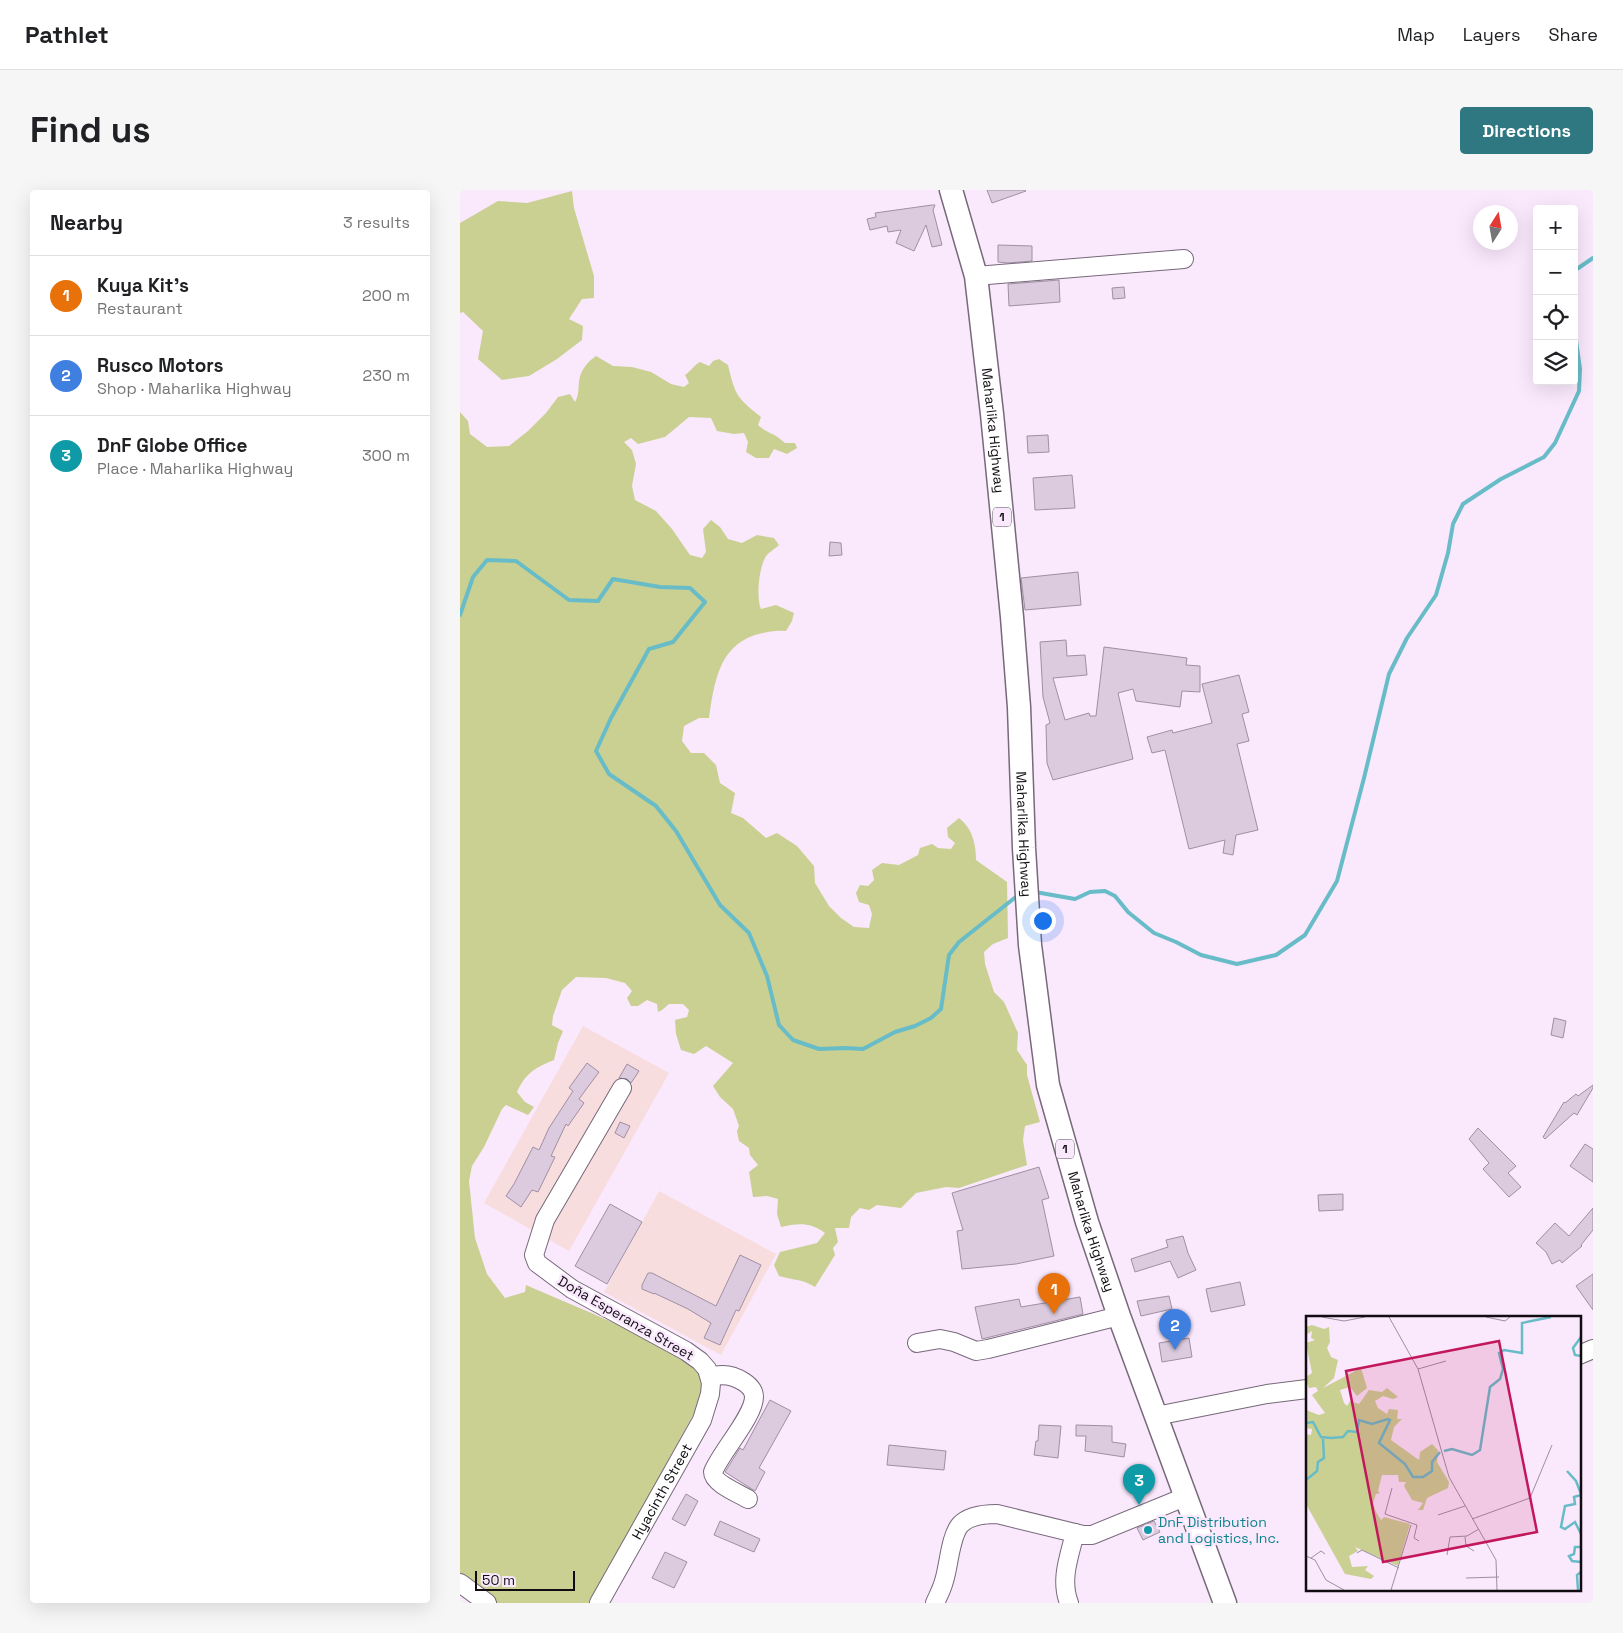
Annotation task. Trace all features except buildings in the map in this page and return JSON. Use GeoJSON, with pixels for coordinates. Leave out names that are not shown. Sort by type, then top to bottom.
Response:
{"type":"FeatureCollection","features":[{"type":"Feature","properties":{"kind":"main road","name":"Maharlika Highway"},"geometry":{"type":"LineString","coordinates":[[951,190],[976,276],[990,387],[1019,707],[1024,848],[1030,945],[1048,1085],[1087,1222],[1119,1316],[1225,1603]]}},
{"type":"Feature","properties":{"kind":"street"},"geometry":{"type":"LineString","coordinates":[[976,276],[1184,259]]}},
{"type":"Feature","properties":{"kind":"street","name":"Doña Esperanza Street"},"geometry":{"type":"LineString","coordinates":[[622,1088],[545,1220],[534,1255],[536,1263],[572,1289],[686,1351],[700,1361],[711,1377]]}},
{"type":"Feature","properties":{"kind":"street"},"geometry":{"type":"LineString","coordinates":[[917,1343],[940,1339],[954,1342],[976,1351],[1119,1316]]}},
{"type":"Feature","properties":{"kind":"street"},"geometry":{"type":"LineString","coordinates":[[1580,1355],[1593,1349]]}},
{"type":"Feature","properties":{"kind":"street"},"geometry":{"type":"LineString","coordinates":[[711,1377],[720,1374],[733,1377],[750,1386],[754,1392],[754,1399],[749,1413],[712,1472],[718,1481],[748,1499]]}},
{"type":"Feature","properties":{"kind":"street","name":"Hyacinth Street"},"geometry":{"type":"LineString","coordinates":[[599,1603],[702,1420],[710,1394],[711,1377]]}},
{"type":"Feature","properties":{"kind":"street"},"geometry":{"type":"LineString","coordinates":[[1156,1416],[1267,1394],[1306,1389]]}},
{"type":"Feature","properties":{"kind":"street"},"geometry":{"type":"LineString","coordinates":[[936,1603],[944,1581],[956,1532],[969,1518],[985,1514],[997,1514],[1083,1535],[1092,1534],[1185,1497]]}},
{"type":"Feature","properties":{"kind":"street"},"geometry":{"type":"LineString","coordinates":[[1069,1603],[1064,1581],[1075,1534]]}},
{"type":"Feature","properties":{"kind":"street"},"geometry":{"type":"LineString","coordinates":[[460,1583],[487,1603]]}},
{"type":"Feature","properties":{"kind":"shaded area"},"geometry":{"type":"Polygon","coordinates":[[[583,1026],[669,1073],[569,1251],[484,1203],[583,1026]]]}},
{"type":"Feature","properties":{"kind":"shaded area"},"geometry":{"type":"Polygon","coordinates":[[[659,1191],[776,1254],[721,1355],[604,1292],[659,1191]]]}},
{"type":"Feature","properties":{"kind":"green space"},"geometry":{"type":"Polygon","coordinates":[[[572,191],[574,208],[594,276],[594,298],[582,299],[569,319],[583,326],[582,340],[557,359],[529,376],[502,380],[478,359],[483,331],[463,312],[460,313],[460,223],[498,201],[527,203],[572,191]]]}},
{"type":"Feature","properties":{"kind":"green space"},"geometry":{"type":"Polygon","coordinates":[[[596,356],[613,366],[632,367],[651,372],[671,384],[684,387],[689,383],[685,375],[696,365],[700,362],[709,366],[713,361],[719,359],[728,365],[738,395],[761,417],[758,425],[785,443],[795,443],[797,448],[787,454],[774,449],[769,458],[756,458],[746,452],[748,442],[744,433],[734,434],[717,431],[711,418],[689,417],[665,437],[638,444],[631,438],[624,442],[632,450],[636,464],[632,486],[635,500],[656,511],[672,529],[690,555],[702,558],[706,552],[703,529],[711,520],[720,527],[728,539],[742,543],[757,535],[774,538],[779,545],[767,554],[763,563],[759,583],[759,604],[761,609],[776,605],[794,613],[786,631],[755,635],[733,648],[720,669],[716,680],[709,718],[699,718],[684,726],[682,741],[691,753],[704,753],[716,765],[720,783],[735,793],[731,813],[743,818],[766,838],[777,833],[797,846],[814,866],[815,883],[829,906],[854,927],[869,928],[872,914],[869,905],[859,902],[856,893],[860,885],[868,886],[874,880],[872,870],[882,863],[899,865],[918,855],[920,848],[932,844],[938,848],[951,849],[955,843],[948,837],[947,828],[959,818],[967,826],[972,836],[976,860],[1007,882],[1008,938],[993,944],[984,952],[985,964],[994,992],[1004,1002],[1018,1033],[1017,1050],[1027,1065],[1027,1075],[1040,1122],[1025,1126],[1023,1140],[1027,1165],[959,1188],[946,1187],[916,1193],[901,1208],[877,1205],[869,1210],[860,1208],[851,1217],[849,1228],[835,1228],[838,1242],[833,1248],[835,1255],[815,1287],[802,1281],[779,1276],[774,1265],[780,1252],[817,1243],[825,1233],[820,1229],[804,1224],[781,1227],[777,1214],[778,1199],[767,1196],[753,1197],[749,1172],[758,1165],[750,1155],[749,1148],[739,1141],[737,1131],[739,1126],[733,1109],[720,1097],[713,1086],[733,1063],[706,1046],[694,1054],[681,1050],[676,1034],[675,1020],[687,1017],[689,1010],[683,1004],[669,1004],[658,1012],[657,1004],[647,1000],[638,1006],[631,1006],[627,998],[632,991],[625,983],[606,978],[576,977],[562,990],[553,1016],[552,1025],[563,1031],[554,1060],[531,1072],[517,1092],[525,1102],[534,1107],[528,1115],[506,1105],[502,1109],[484,1147],[472,1166],[469,1181],[475,1238],[487,1274],[505,1298],[525,1292],[526,1285],[593,1314],[637,1334],[680,1357],[700,1370],[704,1385],[699,1404],[590,1603],[496,1603],[460,1577],[460,412],[468,421],[470,434],[487,447],[509,446],[546,413],[558,397],[570,394],[575,402],[582,371],[596,356]]]}},
{"type":"Feature","properties":{"kind":"waterway"},"geometry":{"type":"LineString","coordinates":[[1578,268],[1593,258]]}},
{"type":"Feature","properties":{"kind":"waterway"},"geometry":{"type":"LineString","coordinates":[[1035,892],[1075,899],[1090,892],[1105,891],[1115,896],[1128,912],[1154,933],[1201,955],[1237,964],[1276,955],[1305,935],[1337,881],[1389,674],[1407,638],[1436,595],[1448,553],[1453,524],[1463,504],[1501,479],[1544,457],[1555,443],[1579,391],[1580,369],[1576,340]]}},
{"type":"Feature","properties":{"kind":"waterway"},"geometry":{"type":"LineString","coordinates":[[460,615],[473,577],[487,560],[516,561],[569,600],[598,601],[613,579],[660,587],[690,588],[705,602],[673,642],[649,649],[611,718],[596,751],[609,774],[656,806],[676,831],[720,905],[749,933],[767,976],[779,1025],[793,1040],[819,1049],[863,1049],[895,1032],[915,1026],[931,1018],[941,1009],[949,955],[959,942],[1017,896],[1021,895]]}},
{"type":"Feature","properties":{"kind":"place","name":"Kuya Kit's"},"geometry":{"type":"Point","coordinates":[1054,1314]}},
{"type":"Feature","properties":{"kind":"place","name":"Rusco Motors"},"geometry":{"type":"Point","coordinates":[1175,1350]}},
{"type":"Feature","properties":{"kind":"place","name":"DnF Globe Office"},"geometry":{"type":"Point","coordinates":[1139,1505]}},
{"type":"Feature","properties":{"kind":"place","name":"DnF Distribution and Logistics, Inc."},"geometry":{"type":"Point","coordinates":[1148,1530]}}]}
